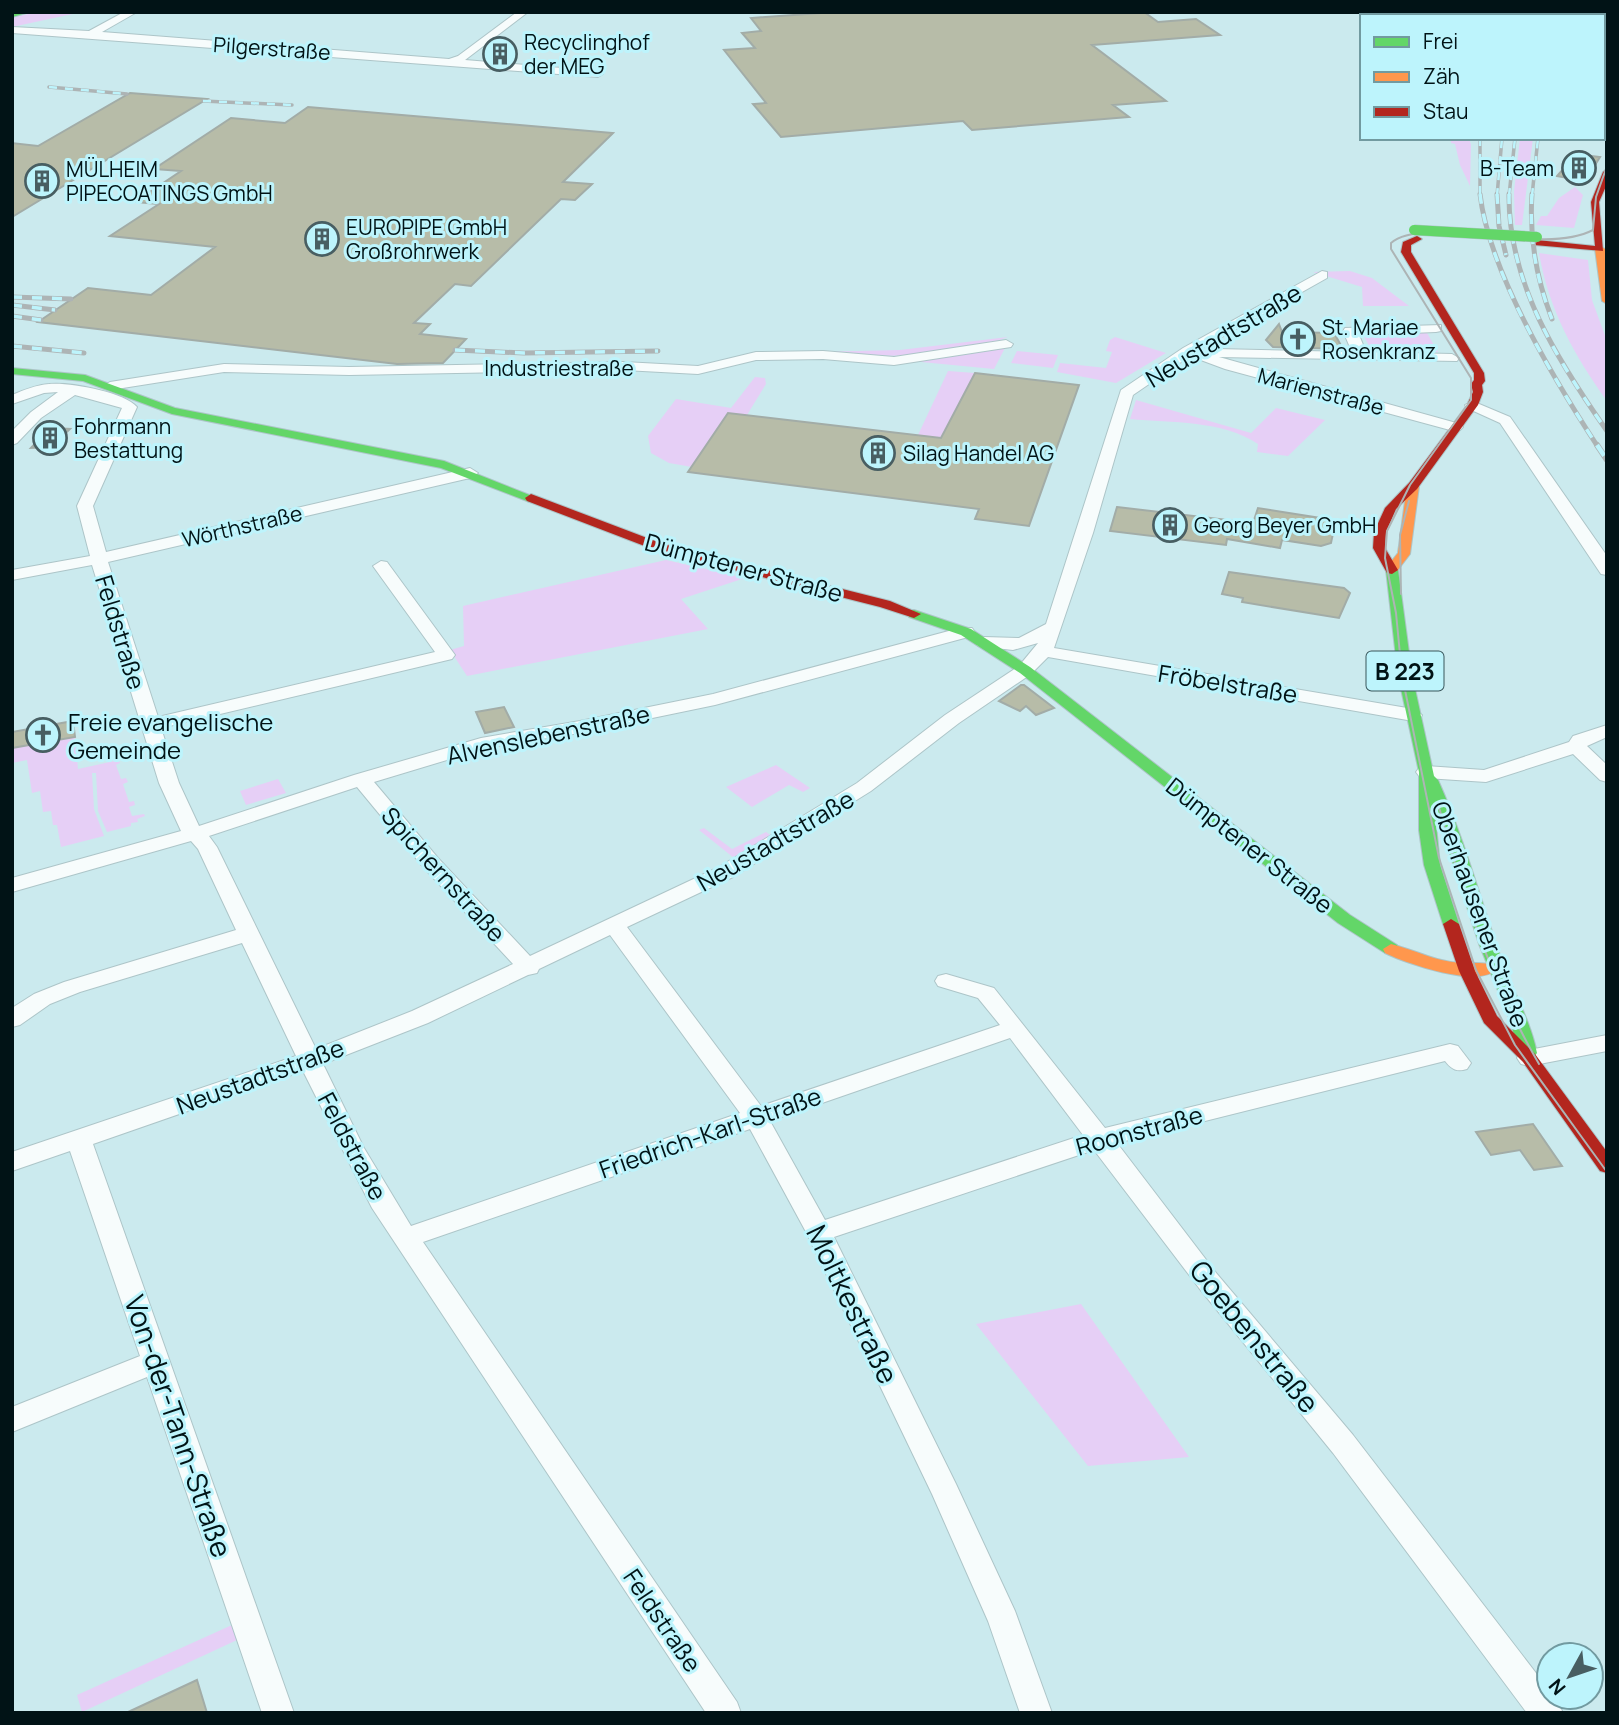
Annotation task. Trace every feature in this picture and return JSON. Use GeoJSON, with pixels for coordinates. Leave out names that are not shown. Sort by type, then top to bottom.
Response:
{"type":"FeatureCollection","features":[{"type":"Feature","properties":{"kind":"main road"},"geometry":{"type":"LineString","coordinates":[[12,15],[24,12]]}},
{"type":"Feature","properties":{"kind":"main road"},"geometry":{"type":"LineString","coordinates":[[1603,178],[1595,202],[1607,301]]}},
{"type":"Feature","properties":{"kind":"main road"},"geometry":{"type":"LineString","coordinates":[[1392,234],[1599,245]]}},
{"type":"Feature","properties":{"kind":"main road","name":"Oberhausener Straße"},"geometry":{"type":"LineString","coordinates":[[1416,234],[1406,244],[1406,252],[1479,373],[1480,381],[1476,384],[1478,392],[1472,405],[1413,486],[1391,508],[1380,532],[1379,548],[1392,568],[1405,675],[1426,772],[1427,830],[1432,864],[1467,971],[1490,1018],[1528,1058],[1607,1166]]}},
{"type":"Feature","properties":{"kind":"main road"},"geometry":{"type":"LineString","coordinates":[[1391,259],[1436,328],[1452,358],[1465,376],[1476,384]]}},
{"type":"Feature","properties":{"kind":"main road"},"geometry":{"type":"LineString","coordinates":[[12,383],[19,371]]}},
{"type":"Feature","properties":{"kind":"main road","name":"Dümptener Straße"},"geometry":{"type":"LineString","coordinates":[[19,371],[64,374],[110,386],[172,411],[444,465],[659,547],[713,564],[885,604],[966,632],[1026,670],[1344,919],[1404,958],[1426,966],[1467,971],[1496,968]]}},
{"type":"Feature","properties":{"kind":"main road","name":"Oberhausener Straße"},"geometry":{"type":"LineString","coordinates":[[1392,568],[1404,554],[1413,486]]}},
{"type":"Feature","properties":{"kind":"main road","name":"Oberhausener Straße"},"geometry":{"type":"LineString","coordinates":[[1426,772],[1449,817],[1496,968],[1526,1033],[1528,1058]]}},
{"type":"Feature","properties":{"kind":"main road","name":"Dümptener Straße"},"geometry":{"type":"LineString","coordinates":[[1378,941],[1406,948],[1491,951]]}},
{"type":"Feature","properties":{"kind":"street"},"geometry":{"type":"LineString","coordinates":[[91,34],[132,12]]}},
{"type":"Feature","properties":{"kind":"street"},"geometry":{"type":"LineString","coordinates":[[453,61],[461,58],[523,12]]}},
{"type":"Feature","properties":{"kind":"street","name":"Pilgerstraße"},"geometry":{"type":"LineString","coordinates":[[12,30],[453,61],[598,74]]}},
{"type":"Feature","properties":{"kind":"street","name":"Neustadtstraße"},"geometry":{"type":"LineString","coordinates":[[12,1161],[310,1060],[420,1017],[726,873],[864,788],[952,719],[1026,670],[1044,651],[1055,626],[1126,393],[1188,351],[1322,275]]}},
{"type":"Feature","properties":{"kind":"street"},"geometry":{"type":"LineString","coordinates":[[1362,356],[1350,331],[1436,328]]}},
{"type":"Feature","properties":{"kind":"street","name":"Industriestraße"},"geometry":{"type":"LineString","coordinates":[[110,386],[224,368],[349,371],[624,366],[698,370],[756,356],[822,355],[894,361],[1006,344]]}},
{"type":"Feature","properties":{"kind":"street","name":"Marienstraße"},"geometry":{"type":"LineString","coordinates":[[1188,351],[1232,361],[1455,427]]}},
{"type":"Feature","properties":{"kind":"street"},"geometry":{"type":"LineString","coordinates":[[1232,361],[1362,356],[1452,358]]}},
{"type":"Feature","properties":{"kind":"street"},"geometry":{"type":"LineString","coordinates":[[12,400],[48,388],[70,391]]}},
{"type":"Feature","properties":{"kind":"street"},"geometry":{"type":"LineString","coordinates":[[12,440],[36,415],[70,391]]}},
{"type":"Feature","properties":{"kind":"street","name":"Feldstraße"},"geometry":{"type":"LineString","coordinates":[[70,391],[123,402],[130,409],[85,506],[150,725],[186,824],[206,847],[357,1158],[381,1201],[725,1713]]}},
{"type":"Feature","properties":{"kind":"street"},"geometry":{"type":"LineString","coordinates":[[1472,405],[1505,420],[1607,570]]}},
{"type":"Feature","properties":{"kind":"street","name":"Wörthstraße"},"geometry":{"type":"LineString","coordinates":[[12,575],[99,559],[470,473]]}},
{"type":"Feature","properties":{"kind":"street"},"geometry":{"type":"LineString","coordinates":[[150,725],[446,655],[381,566]]}},
{"type":"Feature","properties":{"kind":"street"},"geometry":{"type":"LineString","coordinates":[[984,642],[1020,645],[1037,639],[1055,626]]}},
{"type":"Feature","properties":{"kind":"street","name":"Alvenslebenstraße"},"geometry":{"type":"LineString","coordinates":[[14,879],[212,829],[361,779],[488,742],[580,727],[715,699],[966,632]]}},
{"type":"Feature","properties":{"kind":"street","name":"Fröbelstraße"},"geometry":{"type":"LineString","coordinates":[[1044,651],[1413,715]]}},
{"type":"Feature","properties":{"kind":"street"},"geometry":{"type":"LineString","coordinates":[[1577,747],[1580,740],[1607,731]]}},
{"type":"Feature","properties":{"kind":"street"},"geometry":{"type":"LineString","coordinates":[[1426,772],[1486,776],[1559,750],[1577,747]]}},
{"type":"Feature","properties":{"kind":"street"},"geometry":{"type":"LineString","coordinates":[[1577,747],[1607,776]]}},
{"type":"Feature","properties":{"kind":"street","name":"Spichernstraße"},"geometry":{"type":"LineString","coordinates":[[361,779],[431,863],[529,968]]}},
{"type":"Feature","properties":{"kind":"street","name":"Moltkestraße"},"geometry":{"type":"LineString","coordinates":[[615,926],[755,1116],[819,1232],[994,1598],[1036,1713]]}},
{"type":"Feature","properties":{"kind":"street"},"geometry":{"type":"LineString","coordinates":[[12,1019],[42,999],[72,987],[250,933]]}},
{"type":"Feature","properties":{"kind":"street","name":"Goebenstraße"},"geometry":{"type":"LineString","coordinates":[[946,981],[986,993],[1015,1028],[1208,1281],[1343,1444],[1547,1713]]}},
{"type":"Feature","properties":{"kind":"street","name":"Friedrich-Karl-Straße"},"geometry":{"type":"LineString","coordinates":[[405,1238],[1015,1028]]}},
{"type":"Feature","properties":{"kind":"street"},"geometry":{"type":"LineString","coordinates":[[1528,1058],[1607,1043]]}},
{"type":"Feature","properties":{"kind":"street","name":"Roonstraße"},"geometry":{"type":"LineString","coordinates":[[819,1232],[1101,1138],[1450,1052],[1459,1063]]}},
{"type":"Feature","properties":{"kind":"street","name":"Von-der-Tann-Straße"},"geometry":{"type":"LineString","coordinates":[[79,1140],[278,1713]]}},
{"type":"Feature","properties":{"kind":"street"},"geometry":{"type":"LineString","coordinates":[[12,1420],[157,1360]]}},
{"type":"Feature","properties":{"kind":"shaded area"},"geometry":{"type":"Polygon","coordinates":[[[36,12],[82,12],[12,27],[12,18],[36,12]]]}},
{"type":"Feature","properties":{"kind":"shaded area"},"geometry":{"type":"Polygon","coordinates":[[[1451,140],[1470,140],[1470,186],[1460,165],[1455,144],[1451,143],[1451,140]]]}},
{"type":"Feature","properties":{"kind":"shaded area"},"geometry":{"type":"Polygon","coordinates":[[[1520,140],[1533,140],[1522,225],[1515,225],[1514,192],[1520,140]]]}},
{"type":"Feature","properties":{"kind":"shaded area"},"geometry":{"type":"Polygon","coordinates":[[[1575,187],[1583,195],[1574,228],[1536,225],[1541,216],[1547,216],[1559,198],[1575,187]]]}},
{"type":"Feature","properties":{"kind":"shaded area"},"geometry":{"type":"Polygon","coordinates":[[[1539,253],[1588,260],[1592,300],[1607,341],[1607,401],[1564,331],[1549,294],[1539,253]]]}},
{"type":"Feature","properties":{"kind":"shaded area"},"geometry":{"type":"Polygon","coordinates":[[[1350,271],[1372,278],[1409,306],[1363,306],[1362,287],[1313,272],[1350,271]]]}},
{"type":"Feature","properties":{"kind":"shaded area"},"geometry":{"type":"Polygon","coordinates":[[[1362,332],[1427,333],[1438,352],[1372,352],[1362,332]]]}},
{"type":"Feature","properties":{"kind":"shaded area"},"geometry":{"type":"Polygon","coordinates":[[[1008,337],[984,345],[936,354],[886,356],[813,352],[900,350],[1008,337]]]}},
{"type":"Feature","properties":{"kind":"shaded area"},"geometry":{"type":"Polygon","coordinates":[[[1115,337],[1166,353],[1116,383],[1057,372],[1060,363],[1106,368],[1112,352],[1106,351],[1110,340],[1115,337]]]}},
{"type":"Feature","properties":{"kind":"shaded area"},"geometry":{"type":"Polygon","coordinates":[[[1005,348],[994,369],[911,361],[1005,348]]]}},
{"type":"Feature","properties":{"kind":"shaded area"},"geometry":{"type":"Polygon","coordinates":[[[1017,351],[1058,355],[1053,368],[1011,363],[1017,351]]]}},
{"type":"Feature","properties":{"kind":"shaded area"},"geometry":{"type":"Polygon","coordinates":[[[948,371],[975,373],[941,438],[918,435],[948,371]]]}},
{"type":"Feature","properties":{"kind":"shaded area"},"geometry":{"type":"Polygon","coordinates":[[[755,377],[765,378],[766,384],[747,415],[728,413],[692,467],[669,463],[651,453],[648,436],[676,399],[731,408],[755,377]]]}},
{"type":"Feature","properties":{"kind":"shaded area"},"geometry":{"type":"Polygon","coordinates":[[[1136,400],[1251,433],[1276,408],[1325,420],[1288,456],[1257,452],[1258,444],[1244,436],[1213,427],[1130,419],[1136,400]]]}},
{"type":"Feature","properties":{"kind":"shaded area"},"geometry":{"type":"Polygon","coordinates":[[[666,560],[745,578],[681,599],[708,629],[467,676],[450,650],[464,646],[463,606],[666,560]]]}},
{"type":"Feature","properties":{"kind":"shaded area"},"geometry":{"type":"Polygon","coordinates":[[[75,737],[78,769],[119,760],[120,763],[116,765],[121,779],[126,778],[128,782],[123,784],[129,802],[134,801],[135,805],[129,807],[132,816],[145,816],[137,819],[138,822],[131,823],[131,826],[107,832],[98,811],[96,773],[92,773],[94,809],[104,836],[61,847],[51,811],[43,812],[40,791],[32,793],[27,760],[12,763],[12,748],[75,737]]]}},
{"type":"Feature","properties":{"kind":"shaded area"},"geometry":{"type":"Polygon","coordinates":[[[776,765],[810,788],[803,792],[789,785],[752,807],[726,787],[776,765]]]}},
{"type":"Feature","properties":{"kind":"shaded area"},"geometry":{"type":"Polygon","coordinates":[[[278,779],[286,793],[246,805],[240,791],[278,779]]]}},
{"type":"Feature","properties":{"kind":"shaded area"},"geometry":{"type":"Polygon","coordinates":[[[704,828],[732,849],[766,832],[773,837],[734,858],[699,830],[704,828]]]}},
{"type":"Feature","properties":{"kind":"shaded area"},"geometry":{"type":"Polygon","coordinates":[[[1081,1304],[1189,1457],[1088,1466],[976,1324],[1081,1304]]]}},
{"type":"Feature","properties":{"kind":"shaded area"},"geometry":{"type":"Polygon","coordinates":[[[232,1625],[237,1640],[82,1712],[77,1695],[232,1625]]]}},
{"type":"Feature","properties":{"kind":"building"},"geometry":{"type":"Polygon","coordinates":[[[835,12],[1144,12],[1158,22],[1196,19],[1220,35],[1092,45],[1166,101],[1113,105],[1129,117],[972,130],[963,121],[781,137],[753,104],[766,103],[724,50],[755,48],[742,33],[761,31],[751,18],[835,12]]]}},
{"type":"Feature","properties":{"kind":"building","name":"MÜLHEIM PIPECOATINGS GmbH"},"geometry":{"type":"Polygon","coordinates":[[[130,93],[207,99],[12,217],[12,143],[38,146],[130,93]]]}},
{"type":"Feature","properties":{"kind":"building","name":"EUROPIPE GmbH Großrohrwerk"},"geometry":{"type":"Polygon","coordinates":[[[308,107],[613,133],[563,182],[592,184],[575,200],[561,199],[471,286],[455,284],[414,323],[430,324],[420,334],[466,339],[443,363],[397,364],[38,322],[88,288],[151,295],[215,247],[110,236],[159,204],[135,202],[181,171],[154,169],[231,118],[285,123],[308,107]]]}},
{"type":"Feature","properties":{"kind":"building","name":"B-Team"},"geometry":{"type":"Polygon","coordinates":[[[1583,155],[1600,157],[1585,181],[1557,176],[1572,159],[1579,160],[1583,155]]]}},
{"type":"Feature","properties":{"kind":"building","name":"St. Mariae Rosenkranz"},"geometry":{"type":"Polygon","coordinates":[[[1279,324],[1282,332],[1334,333],[1343,349],[1273,347],[1266,340],[1279,324]]]}},
{"type":"Feature","properties":{"kind":"building","name":"Silag Handel AG"},"geometry":{"type":"Polygon","coordinates":[[[975,373],[1079,385],[1029,526],[975,519],[979,509],[688,472],[728,413],[941,438],[975,373]]]}},
{"type":"Feature","properties":{"kind":"building","name":"Fohrmann Bestattung"},"geometry":{"type":"Polygon","coordinates":[[[50,428],[70,429],[51,447],[31,448],[50,428]]]}},
{"type":"Feature","properties":{"kind":"building"},"geometry":{"type":"Polygon","coordinates":[[[1117,507],[1253,523],[1258,508],[1333,520],[1335,524],[1331,543],[1321,546],[1282,540],[1280,548],[1227,539],[1226,545],[1110,531],[1117,507]]]}},
{"type":"Feature","properties":{"kind":"building"},"geometry":{"type":"Polygon","coordinates":[[[1229,572],[1344,588],[1350,593],[1339,618],[1242,602],[1243,598],[1222,594],[1229,572]]]}},
{"type":"Feature","properties":{"kind":"building"},"geometry":{"type":"Polygon","coordinates":[[[1021,685],[1054,708],[1036,715],[1026,706],[1020,711],[999,701],[1021,685]]]}},
{"type":"Feature","properties":{"kind":"building"},"geometry":{"type":"Polygon","coordinates":[[[504,707],[514,727],[485,733],[476,712],[504,707]]]}},
{"type":"Feature","properties":{"kind":"building","name":"Freie evangelische Gemeinde"},"geometry":{"type":"Polygon","coordinates":[[[73,721],[75,737],[12,748],[12,732],[73,721]]]}},
{"type":"Feature","properties":{"kind":"building"},"geometry":{"type":"Polygon","coordinates":[[[1533,1124],[1562,1166],[1534,1170],[1520,1150],[1491,1155],[1476,1132],[1533,1124]]]}},
{"type":"Feature","properties":{"kind":"building"},"geometry":{"type":"Polygon","coordinates":[[[197,1680],[207,1713],[126,1713],[197,1680]]]}},
{"type":"Feature","properties":{"kind":"tram line"},"geometry":{"type":"LineString","coordinates":[[1607,166],[1596,197],[1593,230],[1571,237],[1544,239],[1430,233],[1407,235],[1391,243],[1391,249],[1471,378],[1471,400],[1410,485],[1387,531],[1385,558],[1396,613],[1402,675],[1439,858],[1476,970],[1515,1045],[1607,1172]]}},
{"type":"Feature","properties":{"kind":"tram line"},"geometry":{"type":"LineString","coordinates":[[1401,594],[1400,535],[1409,501]]}},
{"type":"Feature","properties":{"kind":"tram line"},"geometry":{"type":"LineString","coordinates":[[1439,807],[1480,939],[1507,1002],[1539,1064]]}},
{"type":"Feature","properties":{"kind":"railway"},"geometry":{"type":"LineString","coordinates":[[49,87],[127,94]]}},
{"type":"Feature","properties":{"kind":"railway"},"geometry":{"type":"LineString","coordinates":[[203,101],[292,105]]}},
{"type":"Feature","properties":{"kind":"railway"},"geometry":{"type":"LineString","coordinates":[[1480,140],[1480,194]]}},
{"type":"Feature","properties":{"kind":"railway"},"geometry":{"type":"LineString","coordinates":[[1497,195],[1502,140]]}},
{"type":"Feature","properties":{"kind":"railway"},"geometry":{"type":"LineString","coordinates":[[1509,195],[1515,140]]}},
{"type":"Feature","properties":{"kind":"railway"},"geometry":{"type":"LineString","coordinates":[[1532,196],[1538,140]]}},
{"type":"Feature","properties":{"kind":"railway"},"geometry":{"type":"LineString","coordinates":[[1480,194],[1496,258],[1510,291],[1544,359],[1598,447]]}},
{"type":"Feature","properties":{"kind":"railway"},"geometry":{"type":"LineString","coordinates":[[1497,195],[1499,226],[1506,255]]}},
{"type":"Feature","properties":{"kind":"railway"},"geometry":{"type":"LineString","coordinates":[[1509,195],[1517,259],[1539,320],[1571,377],[1607,431]]}},
{"type":"Feature","properties":{"kind":"railway"},"geometry":{"type":"LineString","coordinates":[[1532,196],[1535,258],[1552,319]]}},
{"type":"Feature","properties":{"kind":"railway"},"geometry":{"type":"LineString","coordinates":[[12,297],[71,299]]}},
{"type":"Feature","properties":{"kind":"railway"},"geometry":{"type":"LineString","coordinates":[[12,305],[55,310]]}},
{"type":"Feature","properties":{"kind":"railway"},"geometry":{"type":"LineString","coordinates":[[12,316],[41,320]]}},
{"type":"Feature","properties":{"kind":"railway"},"geometry":{"type":"LineString","coordinates":[[12,346],[84,353]]}},
{"type":"Feature","properties":{"kind":"railway"},"geometry":{"type":"LineString","coordinates":[[455,350],[524,353],[658,351]]}},
{"type":"Feature","properties":{"kind":"railway"},"geometry":{"type":"LineString","coordinates":[[1597,445],[1607,460]]}},
{"type":"Feature","properties":{"kind":"traffic: fast"},"geometry":{"type":"LineString","coordinates":[[12,15],[24,12]]}},
{"type":"Feature","properties":{"kind":"traffic: fast"},"geometry":{"type":"LineString","coordinates":[[1414,230],[1537,237]]}},
{"type":"Feature","properties":{"kind":"traffic: fast"},"geometry":{"type":"LineString","coordinates":[[12,371],[85,378],[172,411],[444,465],[531,498]]}},
{"type":"Feature","properties":{"kind":"traffic: fast"},"geometry":{"type":"LineString","coordinates":[[1392,570],[1405,675],[1426,772],[1427,830],[1432,865],[1451,924]]}},
{"type":"Feature","properties":{"kind":"traffic: fast"},"geometry":{"type":"LineString","coordinates":[[914,614],[966,632],[1025,670],[1344,919],[1391,949]]}},
{"type":"Feature","properties":{"kind":"traffic: fast"},"geometry":{"type":"LineString","coordinates":[[1431,780],[1450,826],[1496,968],[1522,1031],[1528,1053]]}},
{"type":"Feature","properties":{"kind":"traffic: slow"},"geometry":{"type":"LineString","coordinates":[[1603,12],[1607,15]]}},
{"type":"Feature","properties":{"kind":"traffic: slow"},"geometry":{"type":"LineString","coordinates":[[1600,249],[1607,301]]}},
{"type":"Feature","properties":{"kind":"traffic: slow"},"geometry":{"type":"LineString","coordinates":[[1392,568],[1404,554],[1413,486]]}},
{"type":"Feature","properties":{"kind":"traffic: slow"},"geometry":{"type":"LineString","coordinates":[[1391,949],[1438,966],[1488,969]]}},
{"type":"Feature","properties":{"kind":"traffic: jam"},"geometry":{"type":"LineString","coordinates":[[1537,243],[1600,249],[1595,202],[1607,172]]}},
{"type":"Feature","properties":{"kind":"traffic: jam"},"geometry":{"type":"LineString","coordinates":[[1392,570],[1379,548],[1380,532],[1391,508],[1413,486],[1472,405],[1478,392],[1476,384],[1480,381],[1479,373],[1406,252],[1406,244],[1417,239]]}},
{"type":"Feature","properties":{"kind":"traffic: jam"},"geometry":{"type":"LineString","coordinates":[[531,498],[659,547],[885,604],[914,614]]}},
{"type":"Feature","properties":{"kind":"traffic: jam"},"geometry":{"type":"LineString","coordinates":[[1451,924],[1467,971],[1490,1019],[1529,1058],[1607,1166]]}},
{"type":"Feature","properties":{"kind":"place","name":"Recyclinghof der MEG"},"geometry":{"type":"Point","coordinates":[500,54]}},
{"type":"Feature","properties":{"kind":"place","name":"B-Team"},"geometry":{"type":"Point","coordinates":[1579,168]}},
{"type":"Feature","properties":{"kind":"place","name":"MÜLHEIM PIPECOATINGS GmbH"},"geometry":{"type":"Point","coordinates":[42,181]}},
{"type":"Feature","properties":{"kind":"place","name":"EUROPIPE GmbH Großrohrwerk"},"geometry":{"type":"Point","coordinates":[322,239]}},
{"type":"Feature","properties":{"kind":"place","name":"St. Mariae Rosenkranz"},"geometry":{"type":"Point","coordinates":[1298,339]}},
{"type":"Feature","properties":{"kind":"place","name":"Fohrmann Bestattung"},"geometry":{"type":"Point","coordinates":[50,438]}},
{"type":"Feature","properties":{"kind":"place","name":"Silag Handel AG"},"geometry":{"type":"Point","coordinates":[878,453]}},
{"type":"Feature","properties":{"kind":"place","name":"Georg Beyer GmbH"},"geometry":{"type":"Point","coordinates":[1170,525]}},
{"type":"Feature","properties":{"kind":"place","name":"Freie evangelische Gemeinde"},"geometry":{"type":"Point","coordinates":[43,735]}}]}
